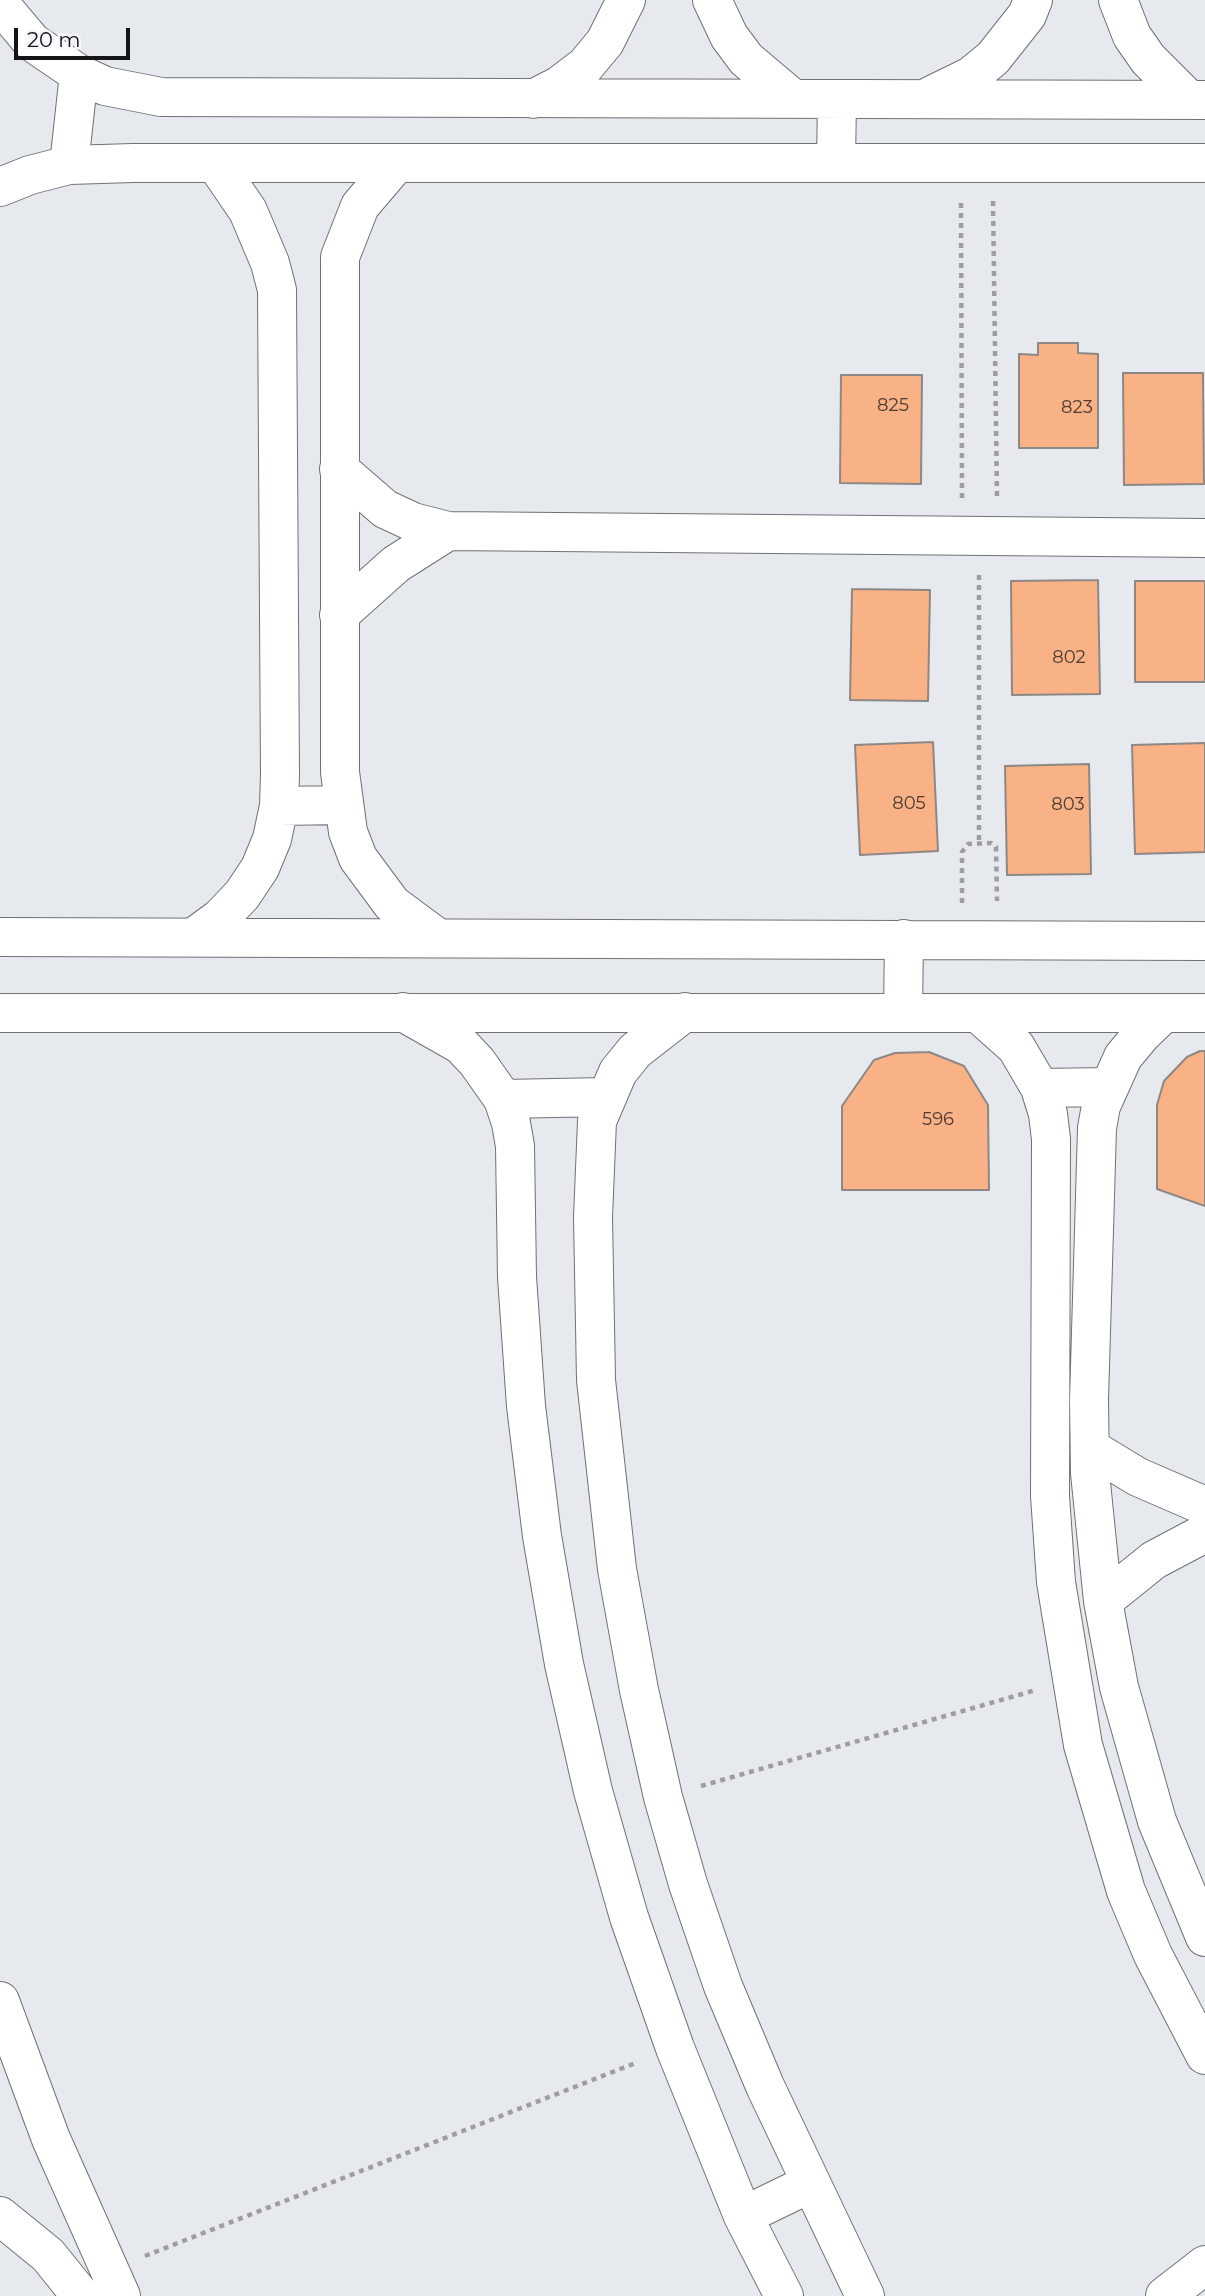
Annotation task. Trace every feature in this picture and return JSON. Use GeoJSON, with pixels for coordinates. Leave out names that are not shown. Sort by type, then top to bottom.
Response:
{"type":"FeatureCollection","features":[{"type":"Feature","properties":{"kind":"street"},"geometry":{"type":"LineString","coordinates":[[533,99],[560,85],[584,66],[605,42],[625,0]]}},
{"type":"Feature","properties":{"kind":"street"},"geometry":{"type":"LineString","coordinates":[[712,0],[729,36],[746,60],[791,97]]}},
{"type":"Feature","properties":{"kind":"street"},"geometry":{"type":"LineString","coordinates":[[920,99],[946,90],[993,58],[1027,15],[1033,0]]}},
{"type":"Feature","properties":{"kind":"street"},"geometry":{"type":"LineString","coordinates":[[1118,0],[1132,36],[1148,60],[1196,99]]}},
{"type":"Feature","properties":{"kind":"street"},"geometry":{"type":"LineString","coordinates":[[0,4],[32,42],[79,74],[105,86],[161,97],[1196,99]]}},
{"type":"Feature","properties":{"kind":"street"},"geometry":{"type":"LineString","coordinates":[[69,165],[79,74]]}},
{"type":"Feature","properties":{"kind":"street"},"geometry":{"type":"LineString","coordinates":[[836,163],[837,99]]}},
{"type":"Feature","properties":{"kind":"street"},"geometry":{"type":"LineString","coordinates":[[0,187],[30,175],[69,165],[1205,163]]}},
{"type":"Feature","properties":{"kind":"street"},"geometry":{"type":"LineString","coordinates":[[194,937],[220,918],[242,895],[272,839],[279,806],[277,290],[260,237],[233,186],[216,164]]}},
{"type":"Feature","properties":{"kind":"street"},"geometry":{"type":"LineString","coordinates":[[395,164],[376,184],[348,231],[340,257],[338,615],[343,805],[358,858],[373,883],[391,904],[438,937]]}},
{"type":"Feature","properties":{"kind":"street"},"geometry":{"type":"LineString","coordinates":[[277,312],[338,312]]}},
{"type":"Feature","properties":{"kind":"street"},"geometry":{"type":"LineString","coordinates":[[338,469],[385,509],[413,522],[448,531],[1205,538]]}},
{"type":"Feature","properties":{"kind":"street"},"geometry":{"type":"LineString","coordinates":[[338,615],[396,564],[448,531]]}},
{"type":"Feature","properties":{"kind":"street"},"geometry":{"type":"LineString","coordinates":[[279,806],[343,805]]}},
{"type":"Feature","properties":{"kind":"street"},"geometry":{"type":"LineString","coordinates":[[0,937],[1205,941]]}},
{"type":"Feature","properties":{"kind":"street"},"geometry":{"type":"LineString","coordinates":[[903,1012],[904,939]]}},
{"type":"Feature","properties":{"kind":"street"},"geometry":{"type":"LineString","coordinates":[[403,1012],[461,1045],[477,1062],[503,1099],[515,1146],[517,1277],[526,1406],[542,1536],[564,1664],[593,1791],[625,1904],[675,2048],[743,2216],[783,2296]]}},
{"type":"Feature","properties":{"kind":"street"},"geometry":{"type":"LineString","coordinates":[[685,1012],[635,1051],[618,1072],[605,1097],[597,1121],[594,1147],[596,1380],[617,1569],[639,1690],[663,1797],[688,1884],[723,1986],[865,2296]]}},
{"type":"Feature","properties":{"kind":"street"},"geometry":{"type":"LineString","coordinates":[[0,1013],[1205,1013]]}},
{"type":"Feature","properties":{"kind":"street"},"geometry":{"type":"LineString","coordinates":[[1164,1013],[1142,1034],[1123,1058],[1101,1106],[1095,1151],[1090,1448],[1096,1545],[1119,1687],[1157,1821],[1205,1937]]}},
{"type":"Feature","properties":{"kind":"street"},"geometry":{"type":"LineString","coordinates":[[979,1014],[1016,1047],[1040,1088],[1051,1139],[1050,1496],[1056,1582],[1070,1680],[1093,1785],[1126,1891],[1153,1955],[1205,2055]]}},
{"type":"Feature","properties":{"kind":"street"},"geometry":{"type":"LineString","coordinates":[[1040,1088],[1109,1087]]}},
{"type":"Feature","properties":{"kind":"street"},"geometry":{"type":"LineString","coordinates":[[503,1099],[605,1097]]}},
{"type":"Feature","properties":{"kind":"street"},"geometry":{"type":"LineString","coordinates":[[1090,1448],[1138,1477],[1205,1506]]}},
{"type":"Feature","properties":{"kind":"street"},"geometry":{"type":"LineString","coordinates":[[1103,1601],[1154,1560],[1205,1533]]}},
{"type":"Feature","properties":{"kind":"street"},"geometry":{"type":"LineString","coordinates":[[0,2001],[51,2139],[115,2283]]}},
{"type":"Feature","properties":{"kind":"street"},"geometry":{"type":"LineString","coordinates":[[743,2216],[811,2183]]}},
{"type":"Feature","properties":{"kind":"street"},"geometry":{"type":"LineString","coordinates":[[0,2216],[48,2255],[81,2296]]}},
{"type":"Feature","properties":{"kind":"street"},"geometry":{"type":"LineString","coordinates":[[1165,2296],[1205,2265]]}},
{"type":"Feature","properties":{"kind":"path"},"geometry":{"type":"LineString","coordinates":[[977,163],[979,844]]}},
{"type":"Feature","properties":{"kind":"path"},"geometry":{"type":"LineString","coordinates":[[977,163],[979,536]]}},
{"type":"Feature","properties":{"kind":"path"},"geometry":{"type":"LineString","coordinates":[[991,843],[996,847],[980,940],[963,848],[968,844],[991,843]]}},
{"type":"Feature","properties":{"kind":"path"},"geometry":{"type":"LineString","coordinates":[[663,1797],[1070,1680]]}},
{"type":"Feature","properties":{"kind":"path"},"geometry":{"type":"LineString","coordinates":[[115,2283],[675,2048]]}},
{"type":"Feature","properties":{"kind":"building"},"geometry":{"type":"Polygon","coordinates":[[[1038,343],[1078,343],[1078,353],[1098,354],[1098,448],[1019,448],[1019,354],[1038,355],[1038,343]]]}},
{"type":"Feature","properties":{"kind":"building"},"geometry":{"type":"Polygon","coordinates":[[[1123,373],[1203,373],[1204,484],[1124,485],[1123,373]]]}},
{"type":"Feature","properties":{"kind":"building"},"geometry":{"type":"Polygon","coordinates":[[[841,375],[922,375],[921,484],[840,483],[841,375]]]}},
{"type":"Feature","properties":{"kind":"building"},"geometry":{"type":"Polygon","coordinates":[[[1098,580],[1100,694],[1012,695],[1011,581],[1098,580]]]}},
{"type":"Feature","properties":{"kind":"building"},"geometry":{"type":"Polygon","coordinates":[[[1135,581],[1205,581],[1205,682],[1135,682],[1135,581]]]}},
{"type":"Feature","properties":{"kind":"building"},"geometry":{"type":"Polygon","coordinates":[[[852,589],[930,590],[928,701],[850,700],[852,589]]]}},
{"type":"Feature","properties":{"kind":"building"},"geometry":{"type":"Polygon","coordinates":[[[933,742],[938,851],[860,855],[855,745],[933,742]]]}},
{"type":"Feature","properties":{"kind":"building"},"geometry":{"type":"Polygon","coordinates":[[[1205,743],[1205,852],[1135,854],[1132,745],[1205,743]]]}},
{"type":"Feature","properties":{"kind":"building"},"geometry":{"type":"Polygon","coordinates":[[[1089,764],[1091,874],[1007,875],[1005,766],[1089,764]]]}},
{"type":"Feature","properties":{"kind":"building"},"geometry":{"type":"Polygon","coordinates":[[[1205,1051],[1205,1206],[1157,1189],[1157,1105],[1164,1081],[1187,1057],[1205,1051]]]}},
{"type":"Feature","properties":{"kind":"building"},"geometry":{"type":"Polygon","coordinates":[[[929,1052],[964,1066],[988,1105],[989,1190],[842,1190],[842,1106],[874,1060],[895,1053],[929,1052]]]}}]}
